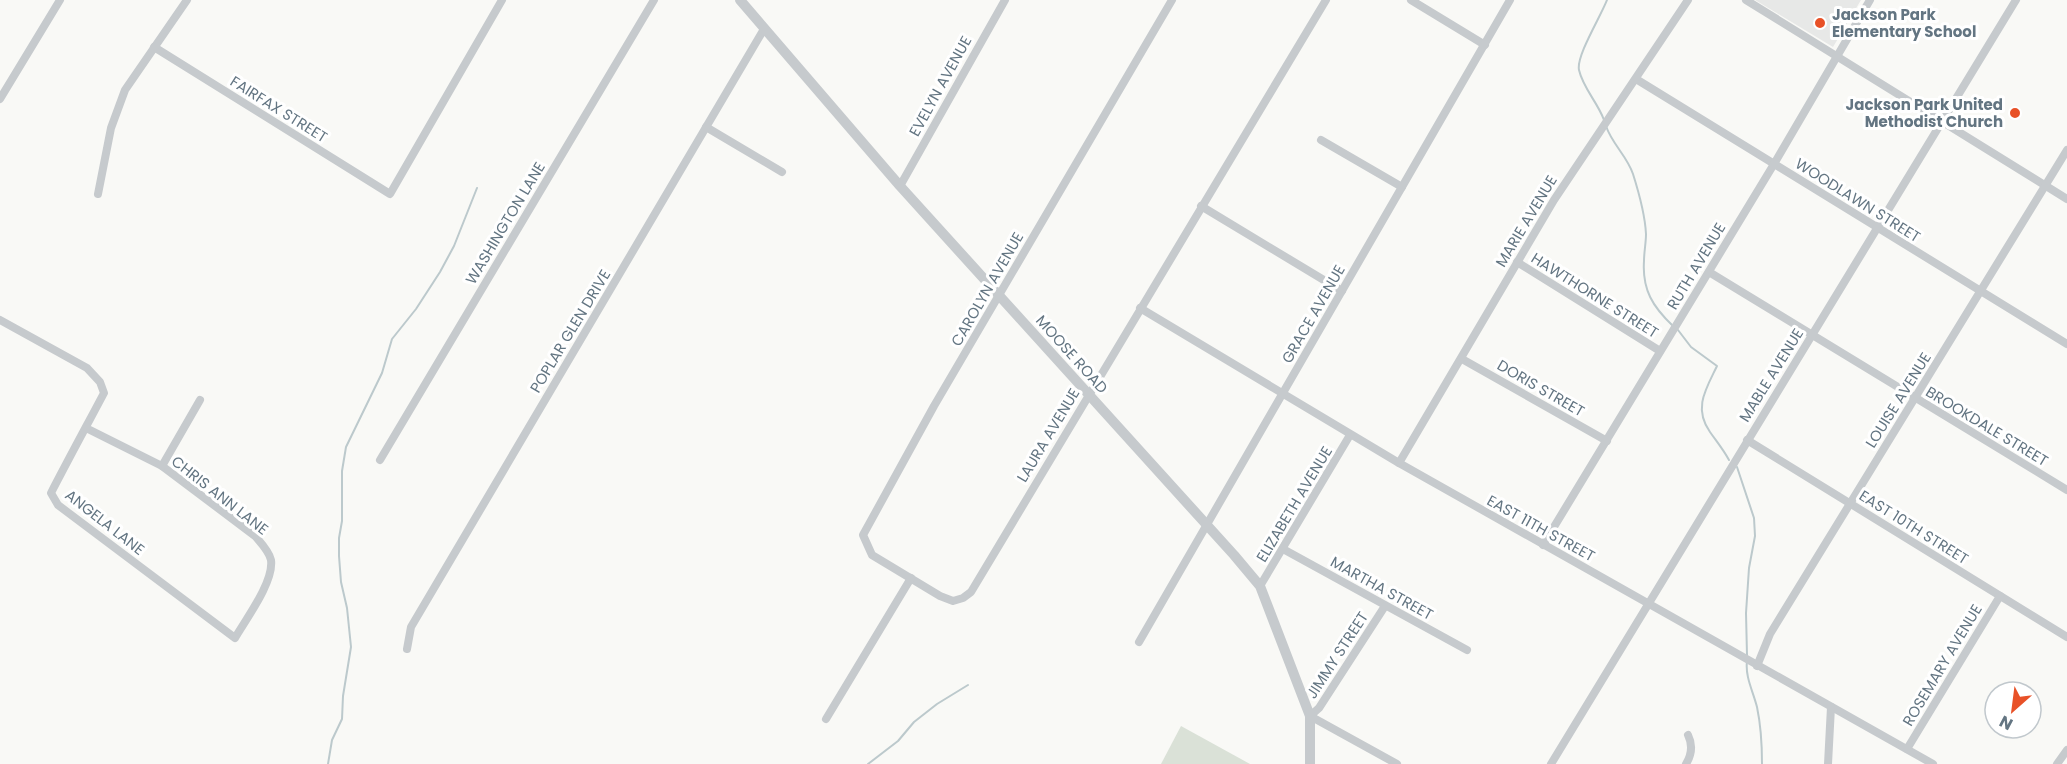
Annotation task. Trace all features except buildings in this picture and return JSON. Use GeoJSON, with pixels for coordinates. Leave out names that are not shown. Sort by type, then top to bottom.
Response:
{"type":"FeatureCollection","features":[{"type":"Feature","properties":{"kind":"street"},"geometry":{"type":"LineString","coordinates":[[0,99],[60,0]]}},
{"type":"Feature","properties":{"kind":"street"},"geometry":{"type":"LineString","coordinates":[[98,194],[111,128],[125,90],[187,0]]}},
{"type":"Feature","properties":{"kind":"street","name":"FAIRFAX STREET"},"geometry":{"type":"LineString","coordinates":[[154,47],[390,194],[502,0]]}},
{"type":"Feature","properties":{"kind":"street","name":"WASHINGTON LANE"},"geometry":{"type":"LineString","coordinates":[[380,460],[654,0]]}},
{"type":"Feature","properties":{"kind":"street","name":"MOOSE ROAD"},"geometry":{"type":"LineString","coordinates":[[740,0],[900,186],[1260,586],[1310,716],[1310,764]]}},
{"type":"Feature","properties":{"kind":"street","name":"EVELYN AVENUE"},"geometry":{"type":"LineString","coordinates":[[900,186],[1005,0]]}},
{"type":"Feature","properties":{"kind":"street","name":"LAURA AVENUE"},"geometry":{"type":"LineString","coordinates":[[911,578],[953,601],[963,598],[970,592],[1326,0]]}},
{"type":"Feature","properties":{"kind":"street"},"geometry":{"type":"LineString","coordinates":[[1411,0],[1485,45]]}},
{"type":"Feature","properties":{"kind":"street","name":"GRACE AVENUE"},"geometry":{"type":"LineString","coordinates":[[1139,642],[1510,0]]}},
{"type":"Feature","properties":{"kind":"street","name":"MARIE AVENUE"},"geometry":{"type":"LineString","coordinates":[[1400,463],[1554,200],[1688,0]]}},
{"type":"Feature","properties":{"kind":"street"},"geometry":{"type":"LineString","coordinates":[[1746,0],[2067,199]]}},
{"type":"Feature","properties":{"kind":"street","name":"RUTH AVENUE"},"geometry":{"type":"LineString","coordinates":[[1543,545],[1774,164],[1870,0]]}},
{"type":"Feature","properties":{"kind":"street","name":"MABLE AVENUE"},"geometry":{"type":"LineString","coordinates":[[1551,764],[2016,0]]}},
{"type":"Feature","properties":{"kind":"street","name":"CAROLYN AVENUE"},"geometry":{"type":"LineString","coordinates":[[911,578],[872,555],[863,535],[934,406],[1169,1]]}},
{"type":"Feature","properties":{"kind":"street","name":"POPLAR GLEN DRIVE"},"geometry":{"type":"LineString","coordinates":[[407,649],[411,627],[764,28]]}},
{"type":"Feature","properties":{"kind":"street","name":"WOODLAWN STREET"},"geometry":{"type":"LineString","coordinates":[[1636,79],[2067,344]]}},
{"type":"Feature","properties":{"kind":"street"},"geometry":{"type":"LineString","coordinates":[[706,127],[782,172]]}},
{"type":"Feature","properties":{"kind":"street"},"geometry":{"type":"LineString","coordinates":[[1321,140],[1402,187]]}},
{"type":"Feature","properties":{"kind":"street","name":"LOUISE AVENUE"},"geometry":{"type":"LineString","coordinates":[[1754,664],[1770,634],[2067,150]]}},
{"type":"Feature","properties":{"kind":"street"},"geometry":{"type":"LineString","coordinates":[[1201,206],[1342,291]]}},
{"type":"Feature","properties":{"kind":"street","name":"HAWTHORNE STREET"},"geometry":{"type":"LineString","coordinates":[[1517,262],[1660,351]]}},
{"type":"Feature","properties":{"kind":"street","name":"BROOKDALE STREET"},"geometry":{"type":"LineString","coordinates":[[1709,272],[2067,490]]}},
{"type":"Feature","properties":{"kind":"street","name":"EAST 11TH STREET"},"geometry":{"type":"LineString","coordinates":[[1140,308],[1350,435],[1933,764]]}},
{"type":"Feature","properties":{"kind":"street","name":"ANGELA LANE"},"geometry":{"type":"LineString","coordinates":[[1,323],[87,368],[100,382],[104,393],[51,494],[58,505],[235,638],[264,587],[269,572],[269,557]]}},
{"type":"Feature","properties":{"kind":"street","name":"DORIS STREET"},"geometry":{"type":"LineString","coordinates":[[1462,359],[1607,441]]}},
{"type":"Feature","properties":{"kind":"street"},"geometry":{"type":"LineString","coordinates":[[162,466],[200,400]]}},
{"type":"Feature","properties":{"kind":"street","name":"CHRIS ANN LANE"},"geometry":{"type":"LineString","coordinates":[[86,428],[162,466],[255,536],[269,557]]}},
{"type":"Feature","properties":{"kind":"street","name":"ELIZABETH AVENUE"},"geometry":{"type":"LineString","coordinates":[[1260,586],[1350,435]]}},
{"type":"Feature","properties":{"kind":"street","name":"EAST 10TH STREET"},"geometry":{"type":"LineString","coordinates":[[1747,440],[2067,637]]}},
{"type":"Feature","properties":{"kind":"street","name":"MARTHA STREET"},"geometry":{"type":"LineString","coordinates":[[1283,549],[1467,651]]}},
{"type":"Feature","properties":{"kind":"street"},"geometry":{"type":"LineString","coordinates":[[826,719],[911,578]]}},
{"type":"Feature","properties":{"kind":"street","name":"ROSEMARY AVENUE"},"geometry":{"type":"LineString","coordinates":[[1907,749],[2000,596]]}},
{"type":"Feature","properties":{"kind":"street","name":"JIMMY STREET"},"geometry":{"type":"LineString","coordinates":[[1310,716],[1319,708],[1384,606]]}},
{"type":"Feature","properties":{"kind":"street"},"geometry":{"type":"LineString","coordinates":[[1828,764],[1831,708]]}},
{"type":"Feature","properties":{"kind":"street"},"geometry":{"type":"LineString","coordinates":[[1310,716],[1397,764]]}},
{"type":"Feature","properties":{"kind":"street"},"geometry":{"type":"LineString","coordinates":[[1686,764],[1690,758],[1692,743],[1688,735]]}},
{"type":"Feature","properties":{"kind":"street"},"geometry":{"type":"LineString","coordinates":[[2058,764],[2067,750]]}},
{"type":"Feature","properties":{"kind":"shaded area","name":"Jackson Park Elementary School"},"geometry":{"type":"Polygon","coordinates":[[[1755,0],[1861,0],[1833,47],[1755,0]]]}},
{"type":"Feature","properties":{"kind":"shaded area"},"geometry":{"type":"Polygon","coordinates":[[[1181,726],[1250,764],[1161,764],[1181,726]]]}},
{"type":"Feature","properties":{"kind":"waterway"},"geometry":{"type":"LineString","coordinates":[[1604,120],[1584,83],[1579,64],[1607,0]]}},
{"type":"Feature","properties":{"kind":"waterway"},"geometry":{"type":"LineString","coordinates":[[1606,126],[1633,174],[1643,211],[1646,237],[1644,271],[1647,289],[1655,305],[1673,326]]}},
{"type":"Feature","properties":{"kind":"waterway"},"geometry":{"type":"LineString","coordinates":[[328,764],[332,740],[342,719],[343,696],[351,647],[339,556],[342,471],[346,447],[382,373],[392,339],[416,309],[440,272],[454,246],[477,188]]}},
{"type":"Feature","properties":{"kind":"waterway"},"geometry":{"type":"LineString","coordinates":[[1678,330],[1691,347],[1717,366],[1703,399],[1702,415],[1710,432],[1729,460]]}},
{"type":"Feature","properties":{"kind":"waterway"},"geometry":{"type":"LineString","coordinates":[[1737,467],[1754,518],[1755,536],[1749,568],[1746,613],[1747,655]]}},
{"type":"Feature","properties":{"kind":"waterway"},"geometry":{"type":"LineString","coordinates":[[1747,661],[1748,678],[1757,707],[1762,764]]}},
{"type":"Feature","properties":{"kind":"waterway"},"geometry":{"type":"LineString","coordinates":[[868,764],[898,741],[914,722],[937,704],[968,685]]}},
{"type":"Feature","properties":{"kind":"place","name":"Jackson Park Elementary School"},"geometry":{"type":"Point","coordinates":[1820,23]}},
{"type":"Feature","properties":{"kind":"place","name":"Jackson Park United Methodist Church"},"geometry":{"type":"Point","coordinates":[2015,113]}}]}
